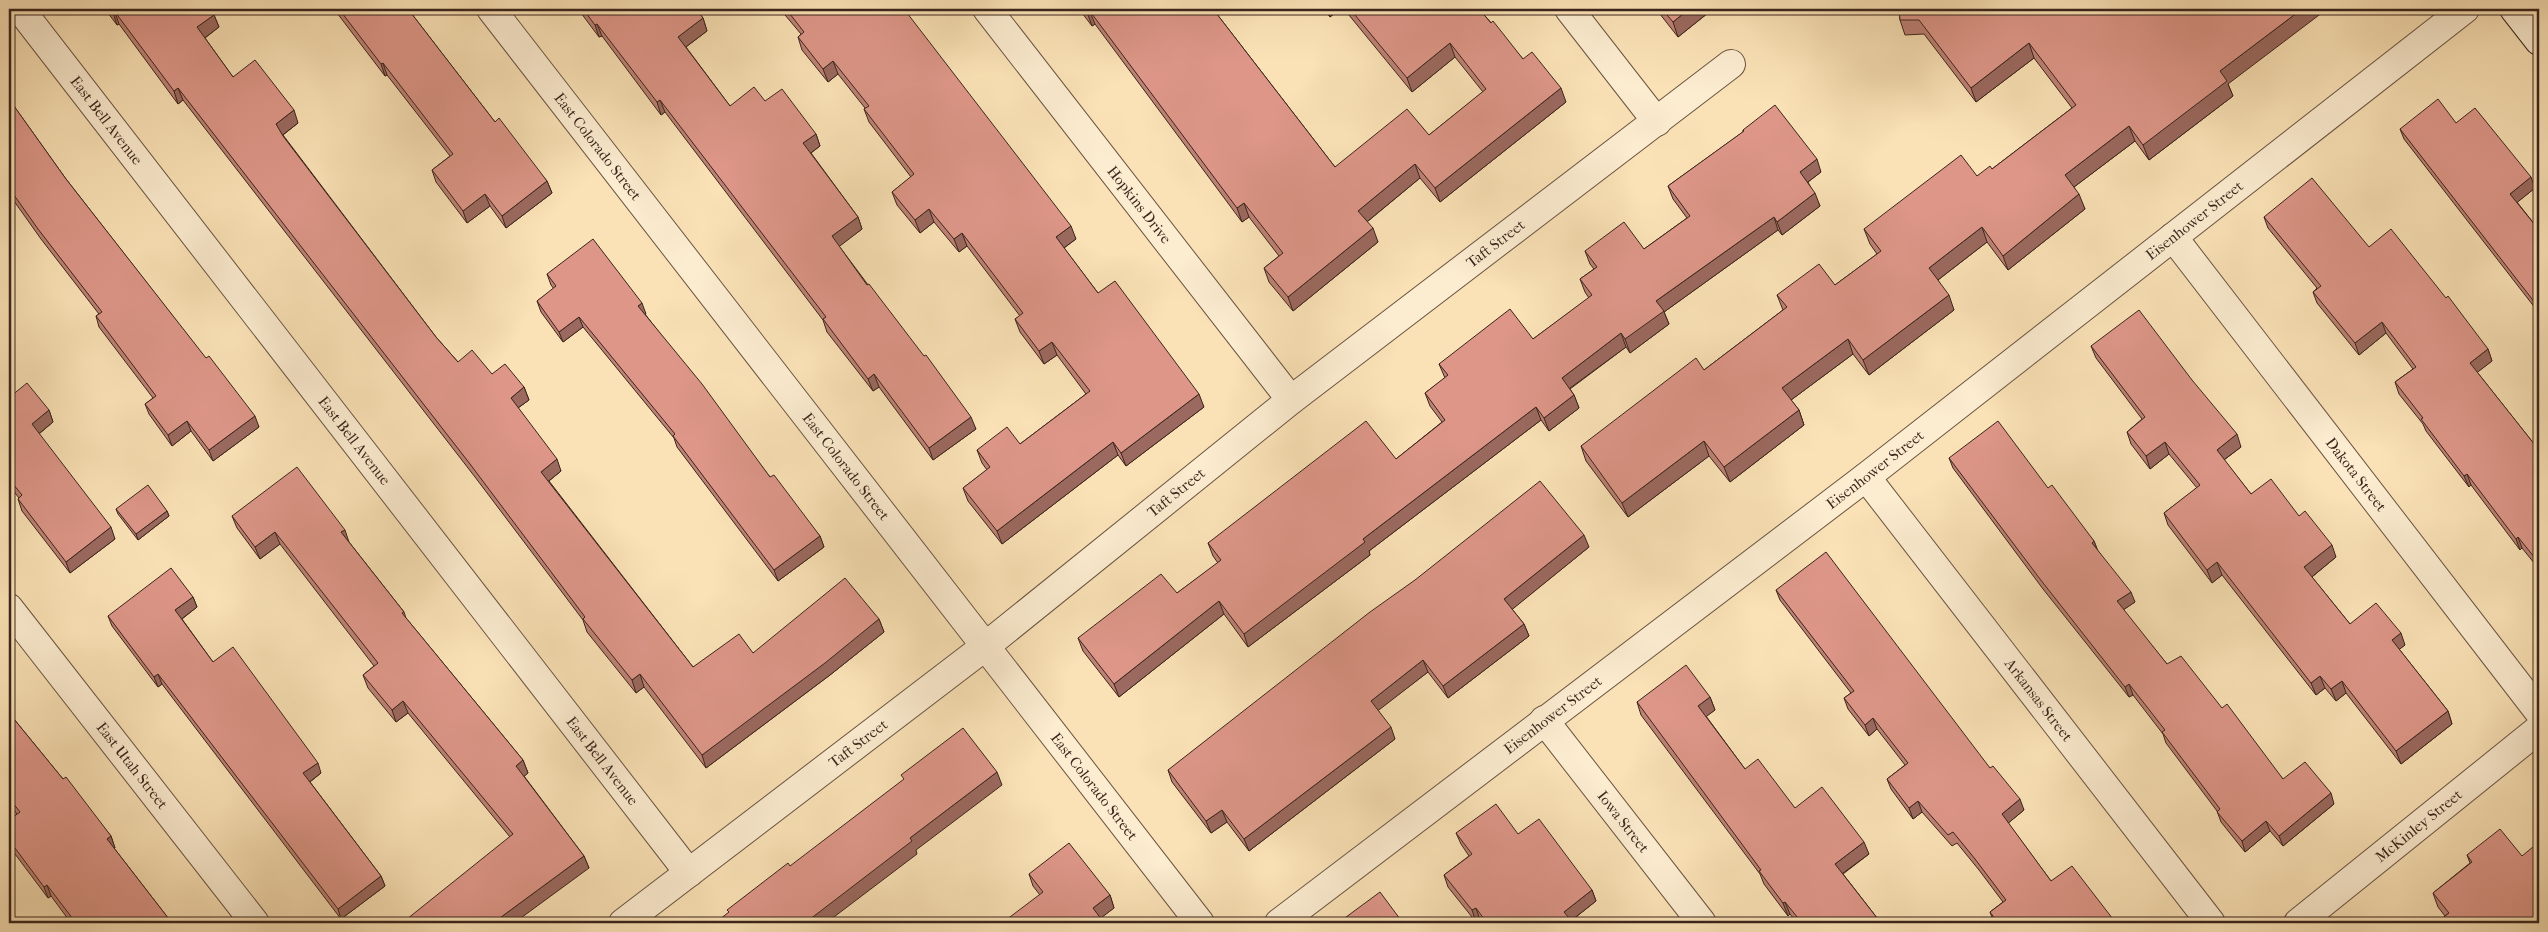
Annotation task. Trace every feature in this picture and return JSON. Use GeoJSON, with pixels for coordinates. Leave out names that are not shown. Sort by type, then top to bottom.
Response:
{"type":"FeatureCollection","features":[{"type":"Feature","properties":{"kind":"street","name":"East Bell Avenue"},"geometry":{"type":"LineString","coordinates":[[20,9],[690,873]]}},
{"type":"Feature","properties":{"kind":"street","name":"East Colorado Street"},"geometry":{"type":"LineString","coordinates":[[491,9],[987,645],[1200,923]]}},
{"type":"Feature","properties":{"kind":"street","name":"Hopkins Drive"},"geometry":{"type":"LineString","coordinates":[[987,9],[1291,400]]}},
{"type":"Feature","properties":{"kind":"street"},"geometry":{"type":"LineString","coordinates":[[1569,9],[1657,122]]}},
{"type":"Feature","properties":{"kind":"street","name":"Eisenhower Street"},"geometry":{"type":"LineString","coordinates":[[1279,923],[1866,477],[2465,9]]}},
{"type":"Feature","properties":{"kind":"street"},"geometry":{"type":"LineString","coordinates":[[2514,9],[2539,41]]}},
{"type":"Feature","properties":{"kind":"street","name":"Taft Street"},"geometry":{"type":"LineString","coordinates":[[623,923],[987,645],[1291,400],[1731,64]]}},
{"type":"Feature","properties":{"kind":"street","name":"Dakota Street"},"geometry":{"type":"LineString","coordinates":[[2174,236],[2539,712]]}},
{"type":"Feature","properties":{"kind":"street","name":"Arkansas Street"},"geometry":{"type":"LineString","coordinates":[[1866,477],[2211,923]]}},
{"type":"Feature","properties":{"kind":"street","name":"East Utah Street"},"geometry":{"type":"LineString","coordinates":[[9,608],[255,923]]}},
{"type":"Feature","properties":{"kind":"street","name":"Iowa Street"},"geometry":{"type":"LineString","coordinates":[[1544,720],[1702,923]]}},
{"type":"Feature","properties":{"kind":"street","name":"McKinley Street"},"geometry":{"type":"LineString","coordinates":[[2298,923],[2539,729]]}},
{"type":"Feature","properties":{"kind":"building"},"geometry":{"type":"Polygon","coordinates":[[[110,9],[210,9],[214,15],[197,27],[233,77],[255,60],[294,110],[276,124],[283,136],[436,337],[458,362],[472,350],[492,374],[505,364],[524,387],[511,398],[557,459],[541,472],[693,667],[739,634],[753,653],[845,578],[879,619],[825,663],[702,755],[640,674],[632,680],[583,619],[585,617],[470,464],[178,88],[174,91],[115,12],[113,13],[110,9]]]}},
{"type":"Feature","properties":{"kind":"building"},"geometry":{"type":"Polygon","coordinates":[[[339,9],[408,9],[495,122],[499,118],[547,181],[502,216],[485,194],[463,211],[432,170],[453,154],[339,9]]]}},
{"type":"Feature","properties":{"kind":"building"},"geometry":{"type":"Polygon","coordinates":[[[583,9],[696,9],[703,18],[678,37],[730,106],[754,87],[765,101],[782,89],[816,134],[803,143],[858,217],[832,236],[867,285],[869,284],[924,356],[926,355],[971,417],[929,448],[874,374],[868,379],[823,319],[826,317],[660,100],[657,102],[597,24],[595,25],[583,9]]]}},
{"type":"Feature","properties":{"kind":"building"},"geometry":{"type":"Polygon","coordinates":[[[786,9],[880,9],[883,13],[888,9],[904,9],[1071,226],[1056,237],[1098,293],[1115,281],[1199,394],[1121,453],[1113,442],[997,531],[963,488],[990,467],[977,450],[1007,427],[1020,444],[1090,391],[1052,342],[1039,351],[1015,319],[1023,313],[962,233],[954,239],[929,209],[915,220],[892,192],[914,174],[864,109],[869,106],[833,61],[823,69],[798,37],[804,32],[786,9]]]}},
{"type":"Feature","properties":{"kind":"building"},"geometry":{"type":"Polygon","coordinates":[[[1085,9],[1213,9],[1335,167],[1407,109],[1429,135],[1486,89],[1450,43],[1407,78],[1350,9],[1479,9],[1491,23],[1493,21],[1523,59],[1532,52],[1561,88],[1435,188],[1415,164],[1358,211],[1373,228],[1288,297],[1264,268],[1283,253],[1244,203],[1237,208],[1089,10],[1087,12],[1085,9]]]}},
{"type":"Feature","properties":{"kind":"building"},"geometry":{"type":"Polygon","coordinates":[[[1662,9],[1689,9],[1673,22],[1662,9]]]}},
{"type":"Feature","properties":{"kind":"building"},"geometry":{"type":"Polygon","coordinates":[[[1899,9],[2302,9],[2220,71],[2227,81],[2143,145],[2129,126],[2065,175],[2079,194],[2003,256],[1982,227],[1929,268],[1949,295],[1863,360],[1848,339],[1782,388],[1799,410],[1724,467],[1704,441],[1622,503],[1581,446],[1696,358],[1704,370],[1787,307],[1777,295],[1819,264],[1835,285],[1881,251],[1864,229],[1961,155],[1977,176],[1990,166],[1992,169],[2076,105],[2029,43],[1971,88],[1919,20],[1900,20],[1899,9]]]}},
{"type":"Feature","properties":{"kind":"building"},"geometry":{"type":"Polygon","coordinates":[[[9,99],[66,179],[206,358],[209,356],[255,416],[209,450],[187,421],[168,435],[145,404],[156,396],[96,316],[102,312],[9,188],[9,99]]]}},
{"type":"Feature","properties":{"kind":"building"},"geometry":{"type":"Polygon","coordinates":[[[2438,99],[2456,123],[2475,108],[2531,177],[2510,194],[2539,230],[2539,308],[2400,129],[2438,99]]]}},
{"type":"Feature","properties":{"kind":"building"},"geometry":{"type":"Polygon","coordinates":[[[1775,105],[1817,159],[1800,172],[1815,193],[1777,222],[1774,217],[1656,301],[1664,311],[1625,339],[1621,333],[1562,378],[1574,395],[1544,418],[1536,407],[1363,539],[1365,542],[1244,634],[1219,601],[1114,684],[1078,638],[1161,574],[1177,593],[1221,560],[1208,543],[1366,421],[1396,459],[1445,420],[1425,393],[1448,375],[1439,364],[1510,309],[1533,339],[1592,295],[1580,279],[1597,267],[1585,251],[1624,222],[1644,249],[1690,216],[1668,186],[1744,131],[1775,105]]]}},
{"type":"Feature","properties":{"kind":"building"},"geometry":{"type":"Polygon","coordinates":[[[2312,178],[2369,247],[2391,229],[2446,298],[2448,296],[2488,349],[2470,363],[2539,450],[2539,563],[2518,537],[2516,539],[2467,474],[2464,476],[2395,382],[2416,367],[2382,322],[2355,343],[2313,292],[2321,286],[2264,217],[2312,178]]]}},
{"type":"Feature","properties":{"kind":"building"},"geometry":{"type":"Polygon","coordinates":[[[593,239],[642,303],[638,306],[702,384],[770,477],[774,475],[820,536],[774,570],[673,436],[675,434],[579,317],[559,332],[537,301],[556,286],[547,274],[593,239]]]}},
{"type":"Feature","properties":{"kind":"building"},"geometry":{"type":"Polygon","coordinates":[[[2139,310],[2192,380],[2237,434],[2217,450],[2251,494],[2271,479],[2299,516],[2305,511],[2332,545],[2304,567],[2350,624],[2376,603],[2401,633],[2392,640],[2448,711],[2396,751],[2342,681],[2331,689],[2320,676],[2311,683],[2217,562],[2207,570],[2164,513],[2200,485],[2165,442],[2146,456],[2127,432],[2145,417],[2091,346],[2139,310]]]}},
{"type":"Feature","properties":{"kind":"building"},"geometry":{"type":"Polygon","coordinates":[[[27,383],[49,410],[32,424],[111,527],[66,562],[18,499],[22,495],[9,479],[9,394],[11,396],[27,383]]]}},
{"type":"Feature","properties":{"kind":"building"},"geometry":{"type":"Polygon","coordinates":[[[1998,421],[2048,488],[2052,485],[2094,541],[2092,543],[2131,592],[2117,601],[2167,664],[2181,656],[2222,708],[2227,704],[2283,779],[2305,762],[2331,793],[2279,836],[2266,821],[2242,841],[2217,812],[2220,809],[2162,732],[2165,730],[2129,684],[2125,687],[2040,579],[1949,458],[1998,421]]]}},
{"type":"Feature","properties":{"kind":"building"},"geometry":{"type":"Polygon","coordinates":[[[297,467],[345,530],[341,532],[404,612],[402,613],[523,760],[516,766],[584,856],[493,923],[402,923],[513,834],[403,701],[392,710],[363,675],[378,663],[275,532],[255,547],[232,516],[297,467]]]}},
{"type":"Feature","properties":{"kind":"building"},"geometry":{"type":"Polygon","coordinates":[[[1540,481],[1584,535],[1504,599],[1524,624],[1443,686],[1423,660],[1371,701],[1391,727],[1244,839],[1222,810],[1206,821],[1168,770],[1540,481]]]}},
{"type":"Feature","properties":{"kind":"building"},"geometry":{"type":"Polygon","coordinates":[[[148,485],[167,511],[136,534],[116,509],[148,485]]]}},
{"type":"Feature","properties":{"kind":"building"},"geometry":{"type":"Polygon","coordinates":[[[1826,552],[1990,768],[1993,766],[2020,799],[2002,814],[2051,881],[2072,866],[2116,923],[1998,923],[1990,912],[2006,900],[1953,832],[1948,835],[1918,801],[1909,808],[1887,779],[1908,763],[1873,718],[1865,725],[1844,698],[1854,691],[1776,590],[1826,552]]]}},
{"type":"Feature","properties":{"kind":"building"},"geometry":{"type":"Polygon","coordinates":[[[171,568],[193,597],[175,610],[213,662],[233,647],[318,763],[303,773],[381,876],[338,909],[158,674],[154,677],[108,616],[171,568]]]}},
{"type":"Feature","properties":{"kind":"building"},"geometry":{"type":"Polygon","coordinates":[[[1686,665],[1710,697],[1698,706],[1745,769],[1758,759],[1795,808],[1822,787],[1864,842],[1835,864],[1881,923],[1802,923],[1785,902],[1783,903],[1759,871],[1761,870],[1637,702],[1686,665]]]}},
{"type":"Feature","properties":{"kind":"building"},"geometry":{"type":"Polygon","coordinates":[[[9,713],[63,779],[66,777],[111,836],[107,839],[172,923],[105,923],[103,921],[100,923],[76,923],[47,885],[44,887],[9,840],[9,820],[20,812],[9,798],[9,713]]]}},
{"type":"Feature","properties":{"kind":"building"},"geometry":{"type":"Polygon","coordinates":[[[963,728],[997,772],[910,838],[912,841],[805,923],[715,923],[729,912],[727,910],[788,863],[790,866],[904,779],[901,775],[963,728]]]}},
{"type":"Feature","properties":{"kind":"building"},"geometry":{"type":"Polygon","coordinates":[[[1496,804],[1518,834],[1539,819],[1592,890],[1564,912],[1573,923],[1487,923],[1476,908],[1472,910],[1444,875],[1472,854],[1456,833],[1496,804]]]}},
{"type":"Feature","properties":{"kind":"building"},"geometry":{"type":"Polygon","coordinates":[[[2500,829],[2522,856],[2539,842],[2539,923],[2436,923],[2449,913],[2433,893],[2472,862],[2467,855],[2500,829]]]}},
{"type":"Feature","properties":{"kind":"building"},"geometry":{"type":"Polygon","coordinates":[[[1069,843],[1110,895],[1093,908],[1104,923],[1002,923],[1043,892],[1029,874],[1069,843]]]}},
{"type":"Feature","properties":{"kind":"building"},"geometry":{"type":"Polygon","coordinates":[[[1380,892],[1403,923],[1338,923],[1380,892]]]}}]}
